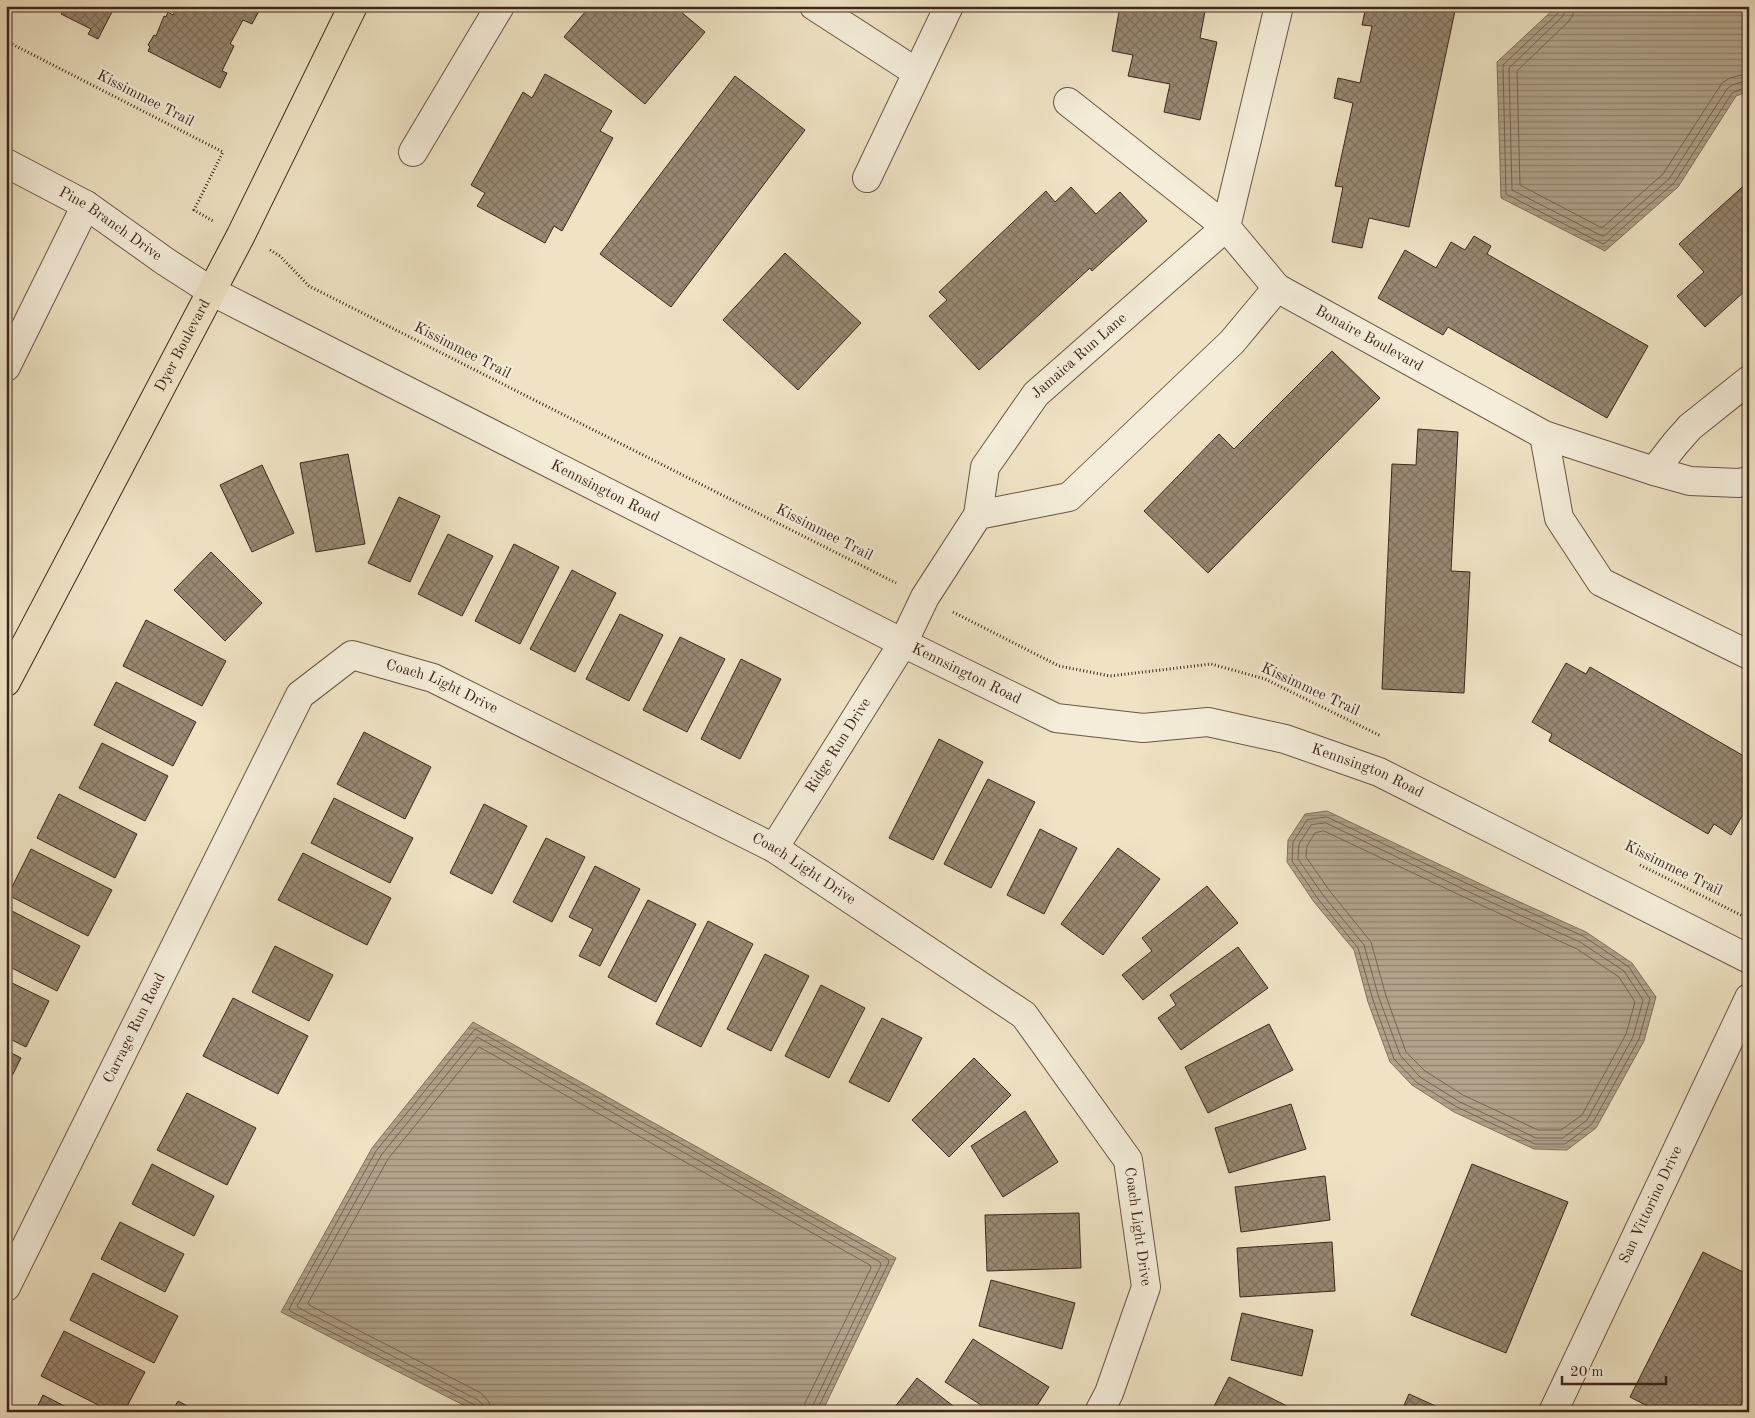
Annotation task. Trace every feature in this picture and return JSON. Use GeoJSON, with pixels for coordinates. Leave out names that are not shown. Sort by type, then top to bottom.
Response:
{"type":"FeatureCollection","features":[{"type":"Feature","properties":{"kind":"main road","name":"Dyer Boulevard"},"geometry":{"type":"LineString","coordinates":[[6,682],[241,235],[353,6]]}},
{"type":"Feature","properties":{"kind":"street"},"geometry":{"type":"LineString","coordinates":[[413,152],[500,6]]}},
{"type":"Feature","properties":{"kind":"street"},"geometry":{"type":"LineString","coordinates":[[814,6],[916,72]]}},
{"type":"Feature","properties":{"kind":"street"},"geometry":{"type":"LineString","coordinates":[[867,178],[949,6]]}},
{"type":"Feature","properties":{"kind":"street"},"geometry":{"type":"LineString","coordinates":[[1226,227],[1279,6]]}},
{"type":"Feature","properties":{"kind":"street","name":"Bonaire Boulevard"},"geometry":{"type":"LineString","coordinates":[[1068,102],[1226,227],[1277,288],[1544,435],[1690,481],[1738,483],[1749,481]]}},
{"type":"Feature","properties":{"kind":"street","name":"Pine Branch Drive"},"geometry":{"type":"LineString","coordinates":[[6,163],[86,205],[166,262],[211,291]]}},
{"type":"Feature","properties":{"kind":"street"},"geometry":{"type":"LineString","coordinates":[[6,367],[86,205]]}},
{"type":"Feature","properties":{"kind":"street","name":"Jamaica Run Lane"},"geometry":{"type":"LineString","coordinates":[[903,643],[925,597],[978,515],[985,467],[1036,394],[1226,227]]}},
{"type":"Feature","properties":{"kind":"street"},"geometry":{"type":"LineString","coordinates":[[978,515],[1069,497],[1232,342],[1277,288]]}},
{"type":"Feature","properties":{"kind":"street","name":"Kennsington Road"},"geometry":{"type":"LineString","coordinates":[[211,291],[903,643],[1056,718],[1143,728],[1208,722],[1285,739],[1379,772],[1749,960]]}},
{"type":"Feature","properties":{"kind":"street"},"geometry":{"type":"LineString","coordinates":[[1654,471],[1690,427],[1749,380]]}},
{"type":"Feature","properties":{"kind":"street"},"geometry":{"type":"LineString","coordinates":[[1544,435],[1559,518],[1601,582],[1749,655]]}},
{"type":"Feature","properties":{"kind":"street","name":"Ridge Run Drive"},"geometry":{"type":"LineString","coordinates":[[774,848],[903,643]]}},
{"type":"Feature","properties":{"kind":"street","name":"Coach Light Drive"},"geometry":{"type":"LineString","coordinates":[[263,769],[300,695],[352,655],[433,678],[774,848],[1024,1015],[1128,1160],[1146,1287],[1109,1393],[1099,1412]]}},
{"type":"Feature","properties":{"kind":"street","name":"Carrage Run Road"},"geometry":{"type":"LineString","coordinates":[[6,1287],[263,769]]}},
{"type":"Feature","properties":{"kind":"street","name":"San Vittorino Drive"},"geometry":{"type":"LineString","coordinates":[[1553,1412],[1749,998]]}},
{"type":"Feature","properties":{"kind":"path","name":"Kissimmee Trail"},"geometry":{"type":"LineString","coordinates":[[6,41],[224,152],[194,210],[280,256],[309,286],[1059,666],[1110,676],[1211,664],[1265,679],[1388,740]]}},
{"type":"Feature","properties":{"kind":"path","name":"Kissimmee Trail"},"geometry":{"type":"LineString","coordinates":[[1634,862],[1749,919]]}},
{"type":"Feature","properties":{"kind":"water"},"geometry":{"type":"Polygon","coordinates":[[[1557,6],[1749,6],[1749,91],[1736,96],[1678,187],[1605,251],[1501,198],[1497,62],[1557,6]]]}},
{"type":"Feature","properties":{"kind":"water"},"geometry":{"type":"Polygon","coordinates":[[[1327,811],[1586,932],[1632,963],[1656,997],[1644,1041],[1596,1128],[1567,1150],[1534,1149],[1454,1112],[1412,1085],[1390,1062],[1368,1002],[1354,950],[1314,902],[1287,862],[1288,840],[1305,814],[1327,811]]]}},
{"type":"Feature","properties":{"kind":"water"},"geometry":{"type":"Polygon","coordinates":[[[473,1022],[896,1258],[822,1412],[477,1412],[281,1312],[372,1148],[473,1022]]]}},
{"type":"Feature","properties":{"kind":"building"},"geometry":{"type":"Polygon","coordinates":[[[54,6],[115,6],[98,39],[88,34],[91,29],[61,14],[63,11],[54,6]]]}},
{"type":"Feature","properties":{"kind":"building"},"geometry":{"type":"Polygon","coordinates":[[[177,6],[250,6],[259,11],[252,24],[243,20],[230,44],[234,46],[222,71],[227,73],[220,88],[148,51],[150,47],[148,45],[154,35],[156,36],[164,16],[166,17],[168,12],[173,15],[177,6]]]}},
{"type":"Feature","properties":{"kind":"building"},"geometry":{"type":"Polygon","coordinates":[[[590,6],[674,6],[705,32],[645,104],[564,37],[590,6]]]}},
{"type":"Feature","properties":{"kind":"building"},"geometry":{"type":"Polygon","coordinates":[[[1120,6],[1206,6],[1200,38],[1217,42],[1200,120],[1164,112],[1170,84],[1128,76],[1133,55],[1112,51],[1120,6]]]}},
{"type":"Feature","properties":{"kind":"building"},"geometry":{"type":"Polygon","coordinates":[[[1366,6],[1456,6],[1409,227],[1369,218],[1362,248],[1332,242],[1343,187],[1335,186],[1353,103],[1334,98],[1338,78],[1360,83],[1372,26],[1362,25],[1366,6]]]}},
{"type":"Feature","properties":{"kind":"building"},"geometry":{"type":"Polygon","coordinates":[[[545,74],[612,111],[600,131],[613,138],[562,231],[554,226],[545,243],[477,206],[485,193],[471,185],[523,92],[532,98],[545,74]]]}},
{"type":"Feature","properties":{"kind":"building"},"geometry":{"type":"Polygon","coordinates":[[[735,76],[805,130],[671,307],[600,254],[735,76]]]}},
{"type":"Feature","properties":{"kind":"building"},"geometry":{"type":"Polygon","coordinates":[[[1749,181],[1749,292],[1746,290],[1705,327],[1677,296],[1704,272],[1679,244],[1749,181]]]}},
{"type":"Feature","properties":{"kind":"building"},"geometry":{"type":"Polygon","coordinates":[[[1071,187],[1096,214],[1120,192],[1147,221],[1092,271],[1090,268],[979,370],[929,316],[947,300],[939,292],[1046,191],[1055,202],[1071,187]]]}},
{"type":"Feature","properties":{"kind":"building"},"geometry":{"type":"Polygon","coordinates":[[[1474,236],[1491,246],[1487,254],[1648,346],[1607,418],[1448,327],[1443,335],[1378,298],[1405,250],[1436,268],[1451,242],[1465,250],[1474,236]]]}},
{"type":"Feature","properties":{"kind":"building"},"geometry":{"type":"Polygon","coordinates":[[[785,253],[861,323],[798,390],[723,320],[785,253]]]}},
{"type":"Feature","properties":{"kind":"building"},"geometry":{"type":"Polygon","coordinates":[[[1332,351],[1380,398],[1208,573],[1144,511],[1219,434],[1234,449],[1332,351]]]}},
{"type":"Feature","properties":{"kind":"building"},"geometry":{"type":"Polygon","coordinates":[[[1418,429],[1458,432],[1451,571],[1470,572],[1464,693],[1382,689],[1392,464],[1416,465],[1418,429]]]}},
{"type":"Feature","properties":{"kind":"building"},"geometry":{"type":"Polygon","coordinates":[[[348,454],[365,544],[316,552],[300,463],[348,454]]]}},
{"type":"Feature","properties":{"kind":"building"},"geometry":{"type":"Polygon","coordinates":[[[262,465],[294,533],[252,552],[220,485],[262,465]]]}},
{"type":"Feature","properties":{"kind":"building"},"geometry":{"type":"Polygon","coordinates":[[[399,497],[440,516],[410,582],[368,563],[399,497]]]}},
{"type":"Feature","properties":{"kind":"building"},"geometry":{"type":"Polygon","coordinates":[[[448,534],[493,556],[462,616],[418,594],[448,534]]]}},
{"type":"Feature","properties":{"kind":"building"},"geometry":{"type":"Polygon","coordinates":[[[514,544],[559,567],[520,644],[475,621],[514,544]]]}},
{"type":"Feature","properties":{"kind":"building"},"geometry":{"type":"Polygon","coordinates":[[[211,552],[262,603],[225,641],[174,590],[211,552]]]}},
{"type":"Feature","properties":{"kind":"building"},"geometry":{"type":"Polygon","coordinates":[[[572,570],[616,593],[575,672],[530,649],[572,570]]]}},
{"type":"Feature","properties":{"kind":"building"},"geometry":{"type":"Polygon","coordinates":[[[620,614],[663,635],[629,701],[586,679],[620,614]]]}},
{"type":"Feature","properties":{"kind":"building"},"geometry":{"type":"Polygon","coordinates":[[[146,620],[226,661],[202,706],[123,666],[146,620]]]}},
{"type":"Feature","properties":{"kind":"building"},"geometry":{"type":"Polygon","coordinates":[[[680,637],[725,659],[687,732],[643,710],[680,637]]]}},
{"type":"Feature","properties":{"kind":"building"},"geometry":{"type":"Polygon","coordinates":[[[741,659],[781,679],[740,759],[701,739],[741,659]]]}},
{"type":"Feature","properties":{"kind":"building"},"geometry":{"type":"Polygon","coordinates":[[[1566,663],[1586,674],[1590,667],[1749,759],[1749,804],[1731,835],[1714,824],[1708,834],[1549,741],[1552,734],[1532,722],[1566,663]]]}},
{"type":"Feature","properties":{"kind":"building"},"geometry":{"type":"Polygon","coordinates":[[[116,682],[196,722],[173,766],[94,725],[116,682]]]}},
{"type":"Feature","properties":{"kind":"building"},"geometry":{"type":"Polygon","coordinates":[[[364,732],[431,767],[405,819],[337,784],[364,732]]]}},
{"type":"Feature","properties":{"kind":"building"},"geometry":{"type":"Polygon","coordinates":[[[939,739],[983,762],[933,860],[889,838],[939,739]]]}},
{"type":"Feature","properties":{"kind":"building"},"geometry":{"type":"Polygon","coordinates":[[[102,743],[168,776],[145,821],[79,788],[102,743]]]}},
{"type":"Feature","properties":{"kind":"building"},"geometry":{"type":"Polygon","coordinates":[[[988,779],[1035,802],[991,888],[944,864],[988,779]]]}},
{"type":"Feature","properties":{"kind":"building"},"geometry":{"type":"Polygon","coordinates":[[[59,794],[137,834],[115,878],[37,838],[59,794]]]}},
{"type":"Feature","properties":{"kind":"building"},"geometry":{"type":"Polygon","coordinates":[[[334,798],[413,838],[390,883],[311,843],[334,798]]]}},
{"type":"Feature","properties":{"kind":"building"},"geometry":{"type":"Polygon","coordinates":[[[484,804],[527,826],[492,894],[450,873],[484,804]]]}},
{"type":"Feature","properties":{"kind":"building"},"geometry":{"type":"Polygon","coordinates":[[[1040,829],[1077,848],[1044,914],[1007,895],[1040,829]]]}},
{"type":"Feature","properties":{"kind":"building"},"geometry":{"type":"Polygon","coordinates":[[[546,838],[585,857],[552,922],[513,902],[546,838]]]}},
{"type":"Feature","properties":{"kind":"building"},"geometry":{"type":"Polygon","coordinates":[[[1118,848],[1160,879],[1103,955],[1061,924],[1118,848]]]}},
{"type":"Feature","properties":{"kind":"building"},"geometry":{"type":"Polygon","coordinates":[[[31,849],[112,890],[88,936],[8,895],[31,849]]]}},
{"type":"Feature","properties":{"kind":"building"},"geometry":{"type":"Polygon","coordinates":[[[303,853],[391,898],[367,945],[278,900],[303,853]]]}},
{"type":"Feature","properties":{"kind":"building"},"geometry":{"type":"Polygon","coordinates":[[[595,866],[640,889],[600,966],[579,956],[593,929],[569,917],[595,866]]]}},
{"type":"Feature","properties":{"kind":"building"},"geometry":{"type":"Polygon","coordinates":[[[1207,886],[1238,923],[1143,1000],[1122,975],[1152,951],[1142,938],[1207,886]]]}},
{"type":"Feature","properties":{"kind":"building"},"geometry":{"type":"Polygon","coordinates":[[[648,900],[696,924],[656,1002],[608,977],[648,900]]]}},
{"type":"Feature","properties":{"kind":"building"},"geometry":{"type":"Polygon","coordinates":[[[12,911],[80,946],[57,991],[6,965],[6,921],[12,911]]]}},
{"type":"Feature","properties":{"kind":"building"},"geometry":{"type":"Polygon","coordinates":[[[708,921],[753,944],[701,1047],[656,1024],[708,921]]]}},
{"type":"Feature","properties":{"kind":"building"},"geometry":{"type":"Polygon","coordinates":[[[275,946],[333,975],[309,1021],[252,992],[275,946]]]}},
{"type":"Feature","properties":{"kind":"building"},"geometry":{"type":"Polygon","coordinates":[[[1238,947],[1268,988],[1181,1050],[1158,1018],[1176,1005],[1170,995],[1238,947]]]}},
{"type":"Feature","properties":{"kind":"building"},"geometry":{"type":"Polygon","coordinates":[[[765,954],[809,976],[771,1051],[727,1029],[765,954]]]}},
{"type":"Feature","properties":{"kind":"building"},"geometry":{"type":"Polygon","coordinates":[[[6,980],[49,1001],[26,1047],[6,1037],[6,980]]]}},
{"type":"Feature","properties":{"kind":"building"},"geometry":{"type":"Polygon","coordinates":[[[821,985],[865,1008],[829,1078],[785,1056],[821,985]]]}},
{"type":"Feature","properties":{"kind":"building"},"geometry":{"type":"Polygon","coordinates":[[[233,998],[308,1036],[278,1094],[203,1056],[233,998]]]}},
{"type":"Feature","properties":{"kind":"building"},"geometry":{"type":"Polygon","coordinates":[[[882,1018],[922,1038],[889,1102],[849,1082],[882,1018]]]}},
{"type":"Feature","properties":{"kind":"building"},"geometry":{"type":"Polygon","coordinates":[[[1269,1024],[1293,1070],[1208,1113],[1185,1067],[1269,1024]]]}},
{"type":"Feature","properties":{"kind":"building"},"geometry":{"type":"Polygon","coordinates":[[[6,1050],[21,1058],[6,1088],[6,1050]]]}},
{"type":"Feature","properties":{"kind":"building"},"geometry":{"type":"Polygon","coordinates":[[[974,1058],[1011,1095],[949,1157],[912,1120],[974,1058]]]}},
{"type":"Feature","properties":{"kind":"building"},"geometry":{"type":"Polygon","coordinates":[[[187,1093],[256,1128],[227,1185],[157,1150],[187,1093]]]}},
{"type":"Feature","properties":{"kind":"building"},"geometry":{"type":"Polygon","coordinates":[[[1291,1104],[1306,1149],[1229,1173],[1215,1128],[1291,1104]]]}},
{"type":"Feature","properties":{"kind":"building"},"geometry":{"type":"Polygon","coordinates":[[[1025,1111],[1058,1162],[1003,1197],[971,1146],[1025,1111]]]}},
{"type":"Feature","properties":{"kind":"building"},"geometry":{"type":"Polygon","coordinates":[[[152,1164],[214,1196],[194,1236],[132,1204],[152,1164]]]}},
{"type":"Feature","properties":{"kind":"building"},"geometry":{"type":"Polygon","coordinates":[[[1472,1164],[1568,1202],[1506,1353],[1411,1315],[1472,1164]]]}},
{"type":"Feature","properties":{"kind":"building"},"geometry":{"type":"Polygon","coordinates":[[[1325,1176],[1330,1220],[1241,1232],[1235,1187],[1325,1176]]]}},
{"type":"Feature","properties":{"kind":"building"},"geometry":{"type":"Polygon","coordinates":[[[1079,1213],[1081,1268],[987,1271],[985,1215],[1079,1213]]]}},
{"type":"Feature","properties":{"kind":"building"},"geometry":{"type":"Polygon","coordinates":[[[120,1222],[184,1254],[165,1292],[101,1259],[120,1222]]]}},
{"type":"Feature","properties":{"kind":"building"},"geometry":{"type":"Polygon","coordinates":[[[1332,1242],[1335,1291],[1240,1297],[1237,1248],[1332,1242]]]}},
{"type":"Feature","properties":{"kind":"building"},"geometry":{"type":"Polygon","coordinates":[[[1703,1252],[1749,1275],[1749,1388],[1737,1412],[1659,1412],[1630,1397],[1703,1252]]]}},
{"type":"Feature","properties":{"kind":"building"},"geometry":{"type":"Polygon","coordinates":[[[93,1273],[178,1316],[154,1363],[70,1320],[93,1273]]]}},
{"type":"Feature","properties":{"kind":"building"},"geometry":{"type":"Polygon","coordinates":[[[991,1280],[1075,1303],[1062,1349],[979,1326],[991,1280]]]}},
{"type":"Feature","properties":{"kind":"building"},"geometry":{"type":"Polygon","coordinates":[[[1242,1313],[1313,1330],[1302,1376],[1231,1360],[1242,1313]]]}},
{"type":"Feature","properties":{"kind":"building"},"geometry":{"type":"Polygon","coordinates":[[[64,1331],[145,1372],[124,1412],[112,1412],[41,1376],[64,1331]]]}},
{"type":"Feature","properties":{"kind":"building"},"geometry":{"type":"Polygon","coordinates":[[[973,1339],[1049,1387],[1033,1412],[992,1412],[945,1382],[973,1339]]]}},
{"type":"Feature","properties":{"kind":"building"},"geometry":{"type":"Polygon","coordinates":[[[1229,1377],[1295,1410],[1294,1412],[1211,1412],[1229,1377]]]}},
{"type":"Feature","properties":{"kind":"building"},"geometry":{"type":"Polygon","coordinates":[[[917,1378],[961,1412],[891,1412],[917,1378]]]}},
{"type":"Feature","properties":{"kind":"building"},"geometry":{"type":"Polygon","coordinates":[[[1409,1394],[1449,1412],[1401,1412],[1409,1394]]]}},
{"type":"Feature","properties":{"kind":"building"},"geometry":{"type":"Polygon","coordinates":[[[43,1395],[76,1412],[35,1412],[43,1395]]]}},
{"type":"Feature","properties":{"kind":"building"},"geometry":{"type":"Polygon","coordinates":[[[178,1401],[199,1412],[172,1412],[178,1401]]]}}]}
